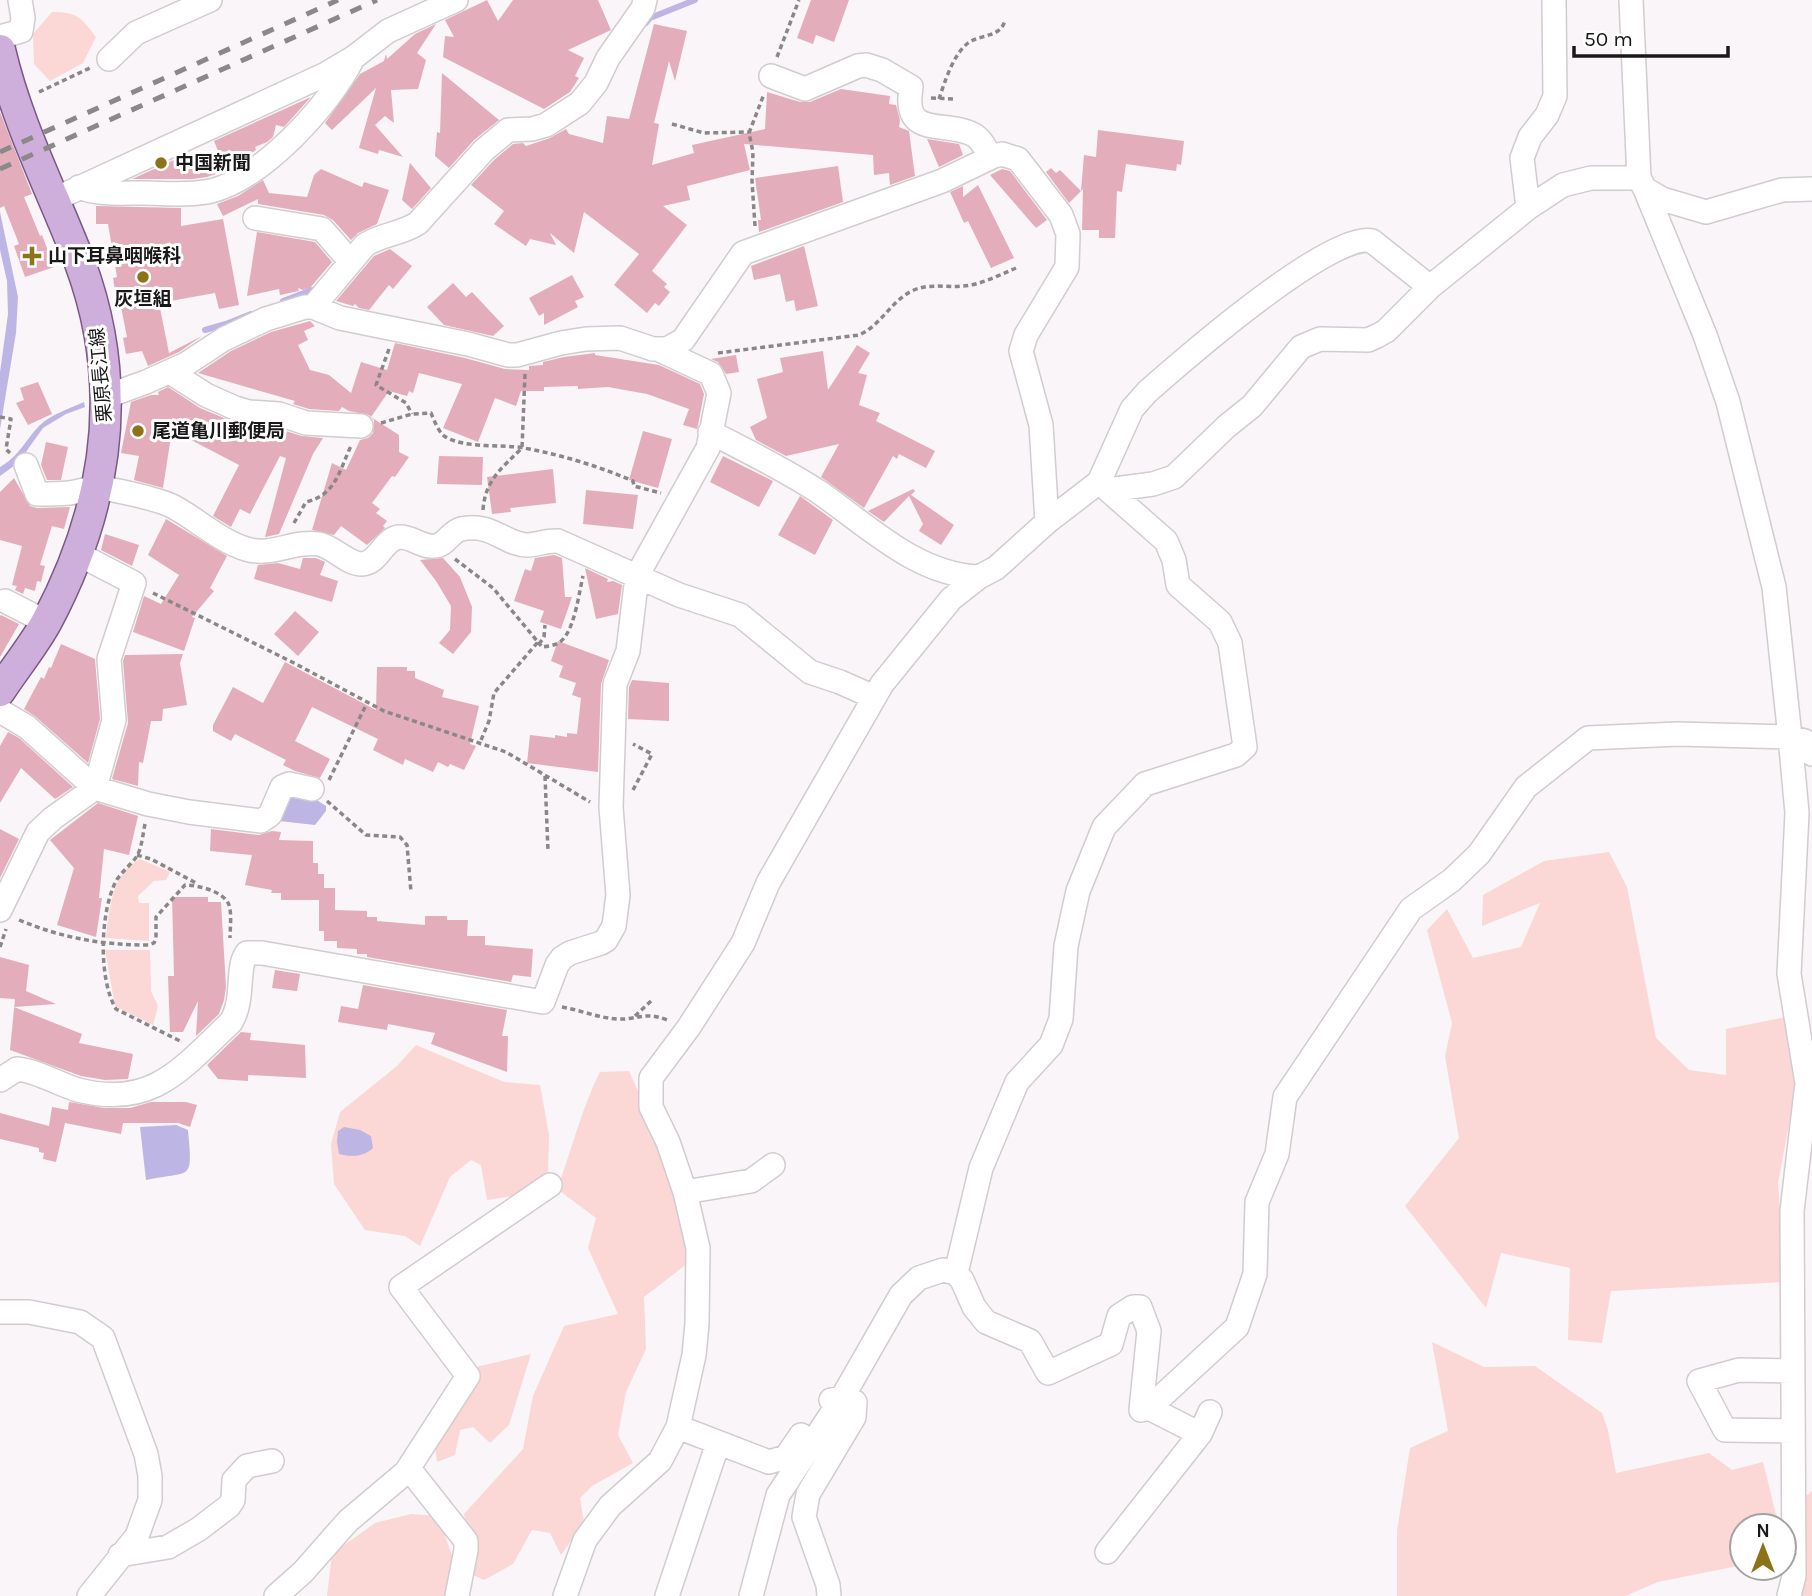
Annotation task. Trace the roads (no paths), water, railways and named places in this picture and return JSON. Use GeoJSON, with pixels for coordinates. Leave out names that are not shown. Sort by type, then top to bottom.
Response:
{"type":"FeatureCollection","features":[{"type":"Feature","properties":{"kind":"main road","name":"栗原長江線"},"geometry":{"type":"LineString","coordinates":[[0,691],[46,622],[78,554],[90,519],[105,441],[105,397],[100,338],[80,264],[66,193],[2,65]]}},
{"type":"Feature","properties":{"kind":"street"},"geometry":{"type":"LineString","coordinates":[[0,37],[21,31],[23,18],[20,0]]}},
{"type":"Feature","properties":{"kind":"street"},"geometry":{"type":"LineString","coordinates":[[109,59],[136,33],[210,0]]}},
{"type":"Feature","properties":{"kind":"street"},"geometry":{"type":"LineString","coordinates":[[66,193],[326,74],[353,58],[388,31],[456,0]]}},
{"type":"Feature","properties":{"kind":"street"},"geometry":{"type":"LineString","coordinates":[[313,307],[365,245],[374,239],[410,229],[418,223],[484,150],[508,130],[532,129],[546,125],[580,103],[596,83],[608,58],[643,8],[645,0]]}},
{"type":"Feature","properties":{"kind":"street"},"geometry":{"type":"LineString","coordinates":[[1528,208],[1522,158],[1530,137],[1548,115],[1555,96],[1554,0]]}},
{"type":"Feature","properties":{"kind":"street"},"geometry":{"type":"LineString","coordinates":[[1631,0],[1642,184],[1705,335],[1728,402],[1774,587],[1790,737],[1797,813],[1789,974],[1807,1083],[1792,1210],[1794,1576],[1789,1596]]}},
{"type":"Feature","properties":{"kind":"street"},"geometry":{"type":"LineString","coordinates":[[66,193],[197,193],[225,186],[258,166],[310,119],[332,94],[353,58]]}},
{"type":"Feature","properties":{"kind":"street"},"geometry":{"type":"LineString","coordinates":[[771,76],[805,89],[858,66],[874,67],[911,88],[910,107],[915,118],[930,127],[972,134],[982,143],[990,157]]}},
{"type":"Feature","properties":{"kind":"street"},"geometry":{"type":"LineString","coordinates":[[668,348],[683,340],[743,254],[942,181],[990,157],[1002,154],[1018,159],[1061,215],[1068,234],[1067,267],[1026,335],[1021,351],[1041,425],[1047,522]]}},
{"type":"Feature","properties":{"kind":"street"},"geometry":{"type":"LineString","coordinates":[[565,1596],[585,1540],[610,1506],[660,1461],[678,1427],[694,1355],[698,1248],[685,1192],[668,1142],[651,1107],[651,1078],[743,943],[768,883],[855,735],[874,697],[951,599],[979,577],[996,568],[1047,522],[1103,486],[1153,484],[1174,477],[1252,406],[1301,347],[1320,339],[1368,340],[1386,331],[1430,287],[1528,208],[1563,185],[1583,179],[1642,184],[1661,199],[1706,212],[1782,190],[1812,189]]}},
{"type":"Feature","properties":{"kind":"street"},"geometry":{"type":"LineString","coordinates":[[255,218],[322,229],[350,261]]}},
{"type":"Feature","properties":{"kind":"street"},"geometry":{"type":"LineString","coordinates":[[1103,486],[1132,409],[1147,392],[1264,297],[1321,257],[1347,244],[1367,239],[1430,287]]}},
{"type":"Feature","properties":{"kind":"street"},"geometry":{"type":"LineString","coordinates":[[0,1080],[10,1072],[23,1070],[75,1089],[101,1095],[127,1095],[153,1088],[174,1074],[232,1022],[241,998],[243,957],[247,953],[262,953],[543,1002],[562,958],[606,940],[614,926],[618,895],[611,807],[615,684],[628,651],[637,576],[704,458],[719,393],[711,374],[668,348],[620,338],[561,343],[526,354],[508,355],[468,344],[340,318],[313,307],[297,308],[266,318],[224,339],[186,365],[105,397]]}},
{"type":"Feature","properties":{"kind":"street"},"geometry":{"type":"LineString","coordinates":[[170,372],[206,395],[248,412],[279,414],[306,423],[361,426]]}},
{"type":"Feature","properties":{"kind":"street"},"geometry":{"type":"LineString","coordinates":[[710,432],[758,456],[817,491],[895,547],[946,573],[979,577]]}},
{"type":"Feature","properties":{"kind":"street"},"geometry":{"type":"LineString","coordinates":[[19,460],[37,494],[69,493],[97,487],[169,505],[244,548],[263,552],[302,543],[324,545],[355,563],[364,564],[395,538],[403,537],[427,546],[437,546],[457,531],[475,528],[523,545],[558,541],[679,594],[740,615],[810,672],[874,697]]}},
{"type":"Feature","properties":{"kind":"street"},"geometry":{"type":"LineString","coordinates":[[956,1273],[981,1168],[1017,1082],[1051,1045],[1060,1020],[1066,946],[1078,891],[1104,827],[1145,783],[1236,755],[1245,747],[1230,643],[1220,622],[1178,585],[1174,560],[1166,541],[1103,486]]}},
{"type":"Feature","properties":{"kind":"street"},"geometry":{"type":"LineString","coordinates":[[0,911],[38,832],[95,788],[114,720],[109,659],[134,583],[78,554]]}},
{"type":"Feature","properties":{"kind":"street"},"geometry":{"type":"LineString","coordinates":[[5,601],[46,622]]}},
{"type":"Feature","properties":{"kind":"street"},"geometry":{"type":"LineString","coordinates":[[0,711],[27,727],[95,788],[148,804],[261,821],[270,815],[282,787],[289,784],[312,789]]}},
{"type":"Feature","properties":{"kind":"street"},"geometry":{"type":"LineString","coordinates":[[1149,1408],[1237,1327],[1255,1274],[1257,1202],[1277,1154],[1285,1097],[1411,909],[1452,880],[1479,855],[1526,787],[1588,738],[1678,734],[1790,737],[1805,741],[1812,754]]}},
{"type":"Feature","properties":{"kind":"street"},"geometry":{"type":"LineString","coordinates":[[685,1192],[751,1181],[774,1165]]}},
{"type":"Feature","properties":{"kind":"street"},"geometry":{"type":"LineString","coordinates":[[276,1596],[303,1573],[348,1521],[406,1472],[468,1376],[401,1287],[550,1185]]}},
{"type":"Feature","properties":{"kind":"street"},"geometry":{"type":"LineString","coordinates":[[751,1596],[778,1495],[842,1398],[901,1295],[919,1278],[943,1270],[956,1273],[974,1307],[986,1322],[1030,1341],[1048,1373],[1111,1345],[1119,1316],[1133,1307],[1140,1307],[1149,1331],[1141,1409],[1149,1408],[1200,1434]]}},
{"type":"Feature","properties":{"kind":"street"},"geometry":{"type":"LineString","coordinates":[[0,1311],[29,1312],[80,1322],[103,1338],[146,1454],[150,1500],[137,1536],[89,1596]]}},
{"type":"Feature","properties":{"kind":"street"},"geometry":{"type":"LineString","coordinates":[[1793,1371],[1739,1370],[1699,1381],[1725,1430],[1793,1432]]}},
{"type":"Feature","properties":{"kind":"street"},"geometry":{"type":"LineString","coordinates":[[678,1427],[769,1462],[786,1457],[826,1401],[842,1398],[855,1402],[854,1417],[808,1494],[804,1517],[828,1585],[829,1596]]}},
{"type":"Feature","properties":{"kind":"street"},"geometry":{"type":"LineString","coordinates":[[1107,1552],[1200,1434],[1210,1412]]}},
{"type":"Feature","properties":{"kind":"street"},"geometry":{"type":"LineString","coordinates":[[667,1596],[718,1443]]}},
{"type":"Feature","properties":{"kind":"street"},"geometry":{"type":"LineString","coordinates":[[120,1555],[168,1547],[199,1529],[229,1506],[233,1500],[234,1480],[247,1466],[272,1461]]}},
{"type":"Feature","properties":{"kind":"street"},"geometry":{"type":"LineString","coordinates":[[406,1472],[414,1475],[466,1541],[457,1596]]}},
{"type":"Feature","properties":{"kind":"waterway"},"geometry":{"type":"LineString","coordinates":[[646,23],[650,18],[695,0]]}},
{"type":"Feature","properties":{"kind":"waterway"},"geometry":{"type":"LineString","coordinates":[[283,301],[312,290]]}},
{"type":"Feature","properties":{"kind":"waterway"},"geometry":{"type":"LineString","coordinates":[[205,330],[251,314]]}},
{"type":"Feature","properties":{"kind":"railway"},"geometry":{"type":"LineString","coordinates":[[0,152],[338,0]]}},
{"type":"Feature","properties":{"kind":"railway"},"geometry":{"type":"LineString","coordinates":[[0,169],[377,0]]}},
{"type":"Feature","properties":{"kind":"place","name":"中国新聞"},"geometry":{"type":"Point","coordinates":[161,163]}},
{"type":"Feature","properties":{"kind":"place","name":"山下耳鼻咽喉科"},"geometry":{"type":"Point","coordinates":[32,256]}},
{"type":"Feature","properties":{"kind":"place","name":"灰垣組"},"geometry":{"type":"Point","coordinates":[143,277]}},
{"type":"Feature","properties":{"kind":"place","name":"尾道亀川郵便局"},"geometry":{"type":"Point","coordinates":[138,431]}}]}
